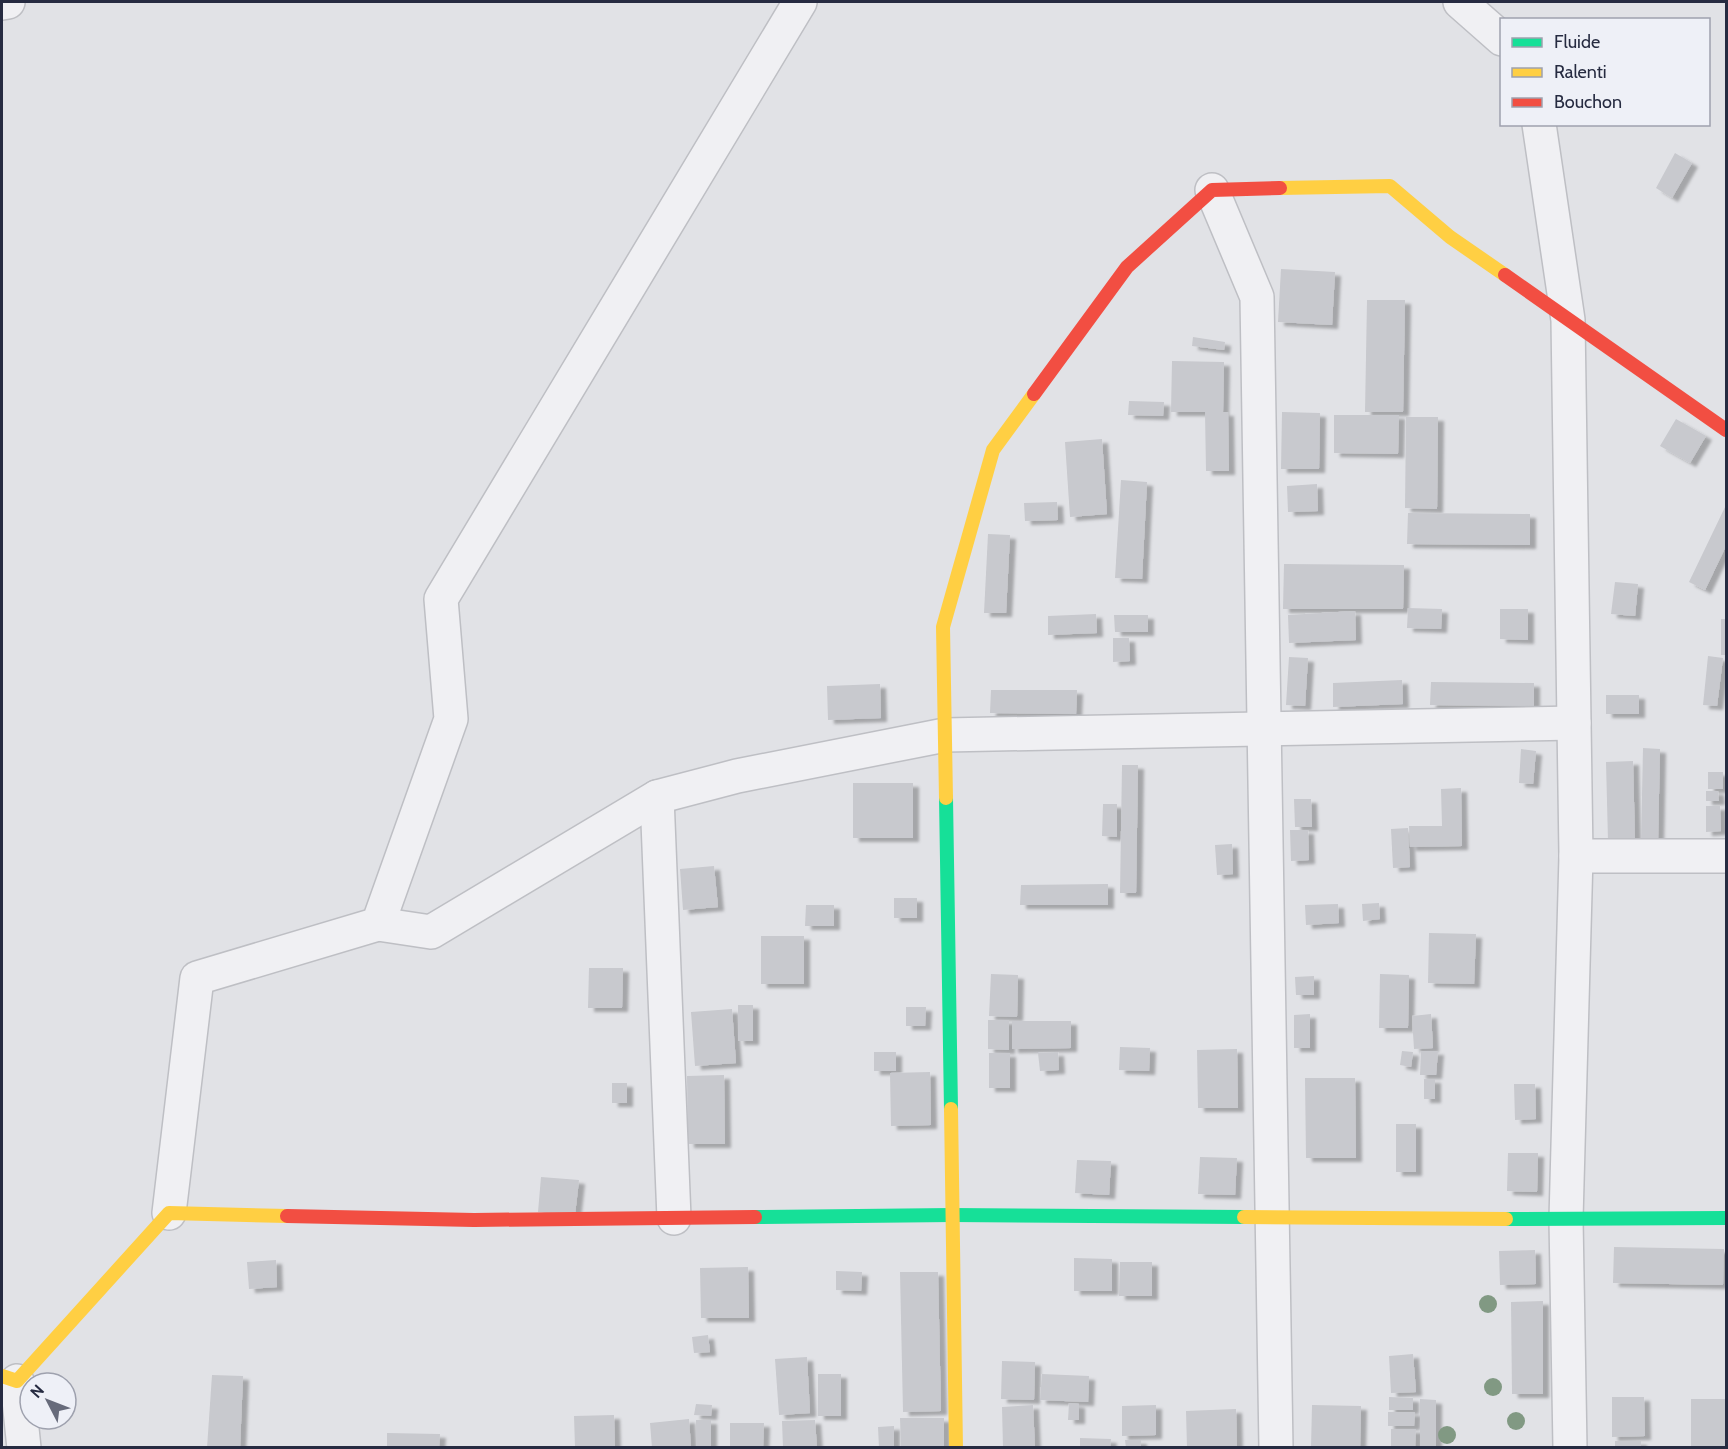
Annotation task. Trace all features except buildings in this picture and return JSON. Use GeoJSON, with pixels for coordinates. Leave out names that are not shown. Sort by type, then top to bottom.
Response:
{"type":"FeatureCollection","features":[{"type":"Feature","properties":{"kind":"street"},"geometry":{"type":"LineString","coordinates":[[2,3],[8,2]]}},
{"type":"Feature","properties":{"kind":"street"},"geometry":{"type":"LineString","coordinates":[[378,924],[451,718],[441,599],[800,2]]}},
{"type":"Feature","properties":{"kind":"street"},"geometry":{"type":"LineString","coordinates":[[1460,2],[1500,37]]}},
{"type":"Feature","properties":{"kind":"street"},"geometry":{"type":"LineString","coordinates":[[1539,126],[1568,320],[1575,856],[1566,1220],[1570,1448]]}},
{"type":"Feature","properties":{"kind":"street"},"geometry":{"type":"LineString","coordinates":[[956,1448],[943,627],[993,450],[1127,267],[1212,190],[1390,186],[1450,237],[1726,430]]}},
{"type":"Feature","properties":{"kind":"street"},"geometry":{"type":"LineString","coordinates":[[1212,190],[1257,297],[1276,1448]]}},
{"type":"Feature","properties":{"kind":"street"},"geometry":{"type":"LineString","coordinates":[[24,1448],[9,1379],[169,1213],[197,978],[378,924],[431,932],[657,797],[737,776],[945,735],[1574,723]]}},
{"type":"Feature","properties":{"kind":"street"},"geometry":{"type":"LineString","coordinates":[[657,797],[674,1218]]}},
{"type":"Feature","properties":{"kind":"street"},"geometry":{"type":"LineString","coordinates":[[1575,856],[1726,856]]}},
{"type":"Feature","properties":{"kind":"street"},"geometry":{"type":"LineString","coordinates":[[169,1213],[474,1220],[952,1215],[1566,1220],[1726,1218]]}},
{"type":"Feature","properties":{"kind":"traffic: fast"},"geometry":{"type":"LineString","coordinates":[[946,798],[951,1109]]}},
{"type":"Feature","properties":{"kind":"traffic: fast"},"geometry":{"type":"LineString","coordinates":[[755,1217],[952,1215],[1244,1217]]}},
{"type":"Feature","properties":{"kind":"traffic: fast"},"geometry":{"type":"LineString","coordinates":[[1506,1219],[1726,1218]]}},
{"type":"Feature","properties":{"kind":"traffic: slow"},"geometry":{"type":"LineString","coordinates":[[1280,188],[1390,186],[1450,237],[1505,275]]}},
{"type":"Feature","properties":{"kind":"traffic: slow"},"geometry":{"type":"LineString","coordinates":[[946,798],[943,627],[993,450],[1034,394]]}},
{"type":"Feature","properties":{"kind":"traffic: slow"},"geometry":{"type":"LineString","coordinates":[[951,1109],[956,1448]]}},
{"type":"Feature","properties":{"kind":"traffic: slow"},"geometry":{"type":"LineString","coordinates":[[2,1376],[17,1381],[169,1213],[287,1216]]}},
{"type":"Feature","properties":{"kind":"traffic: slow"},"geometry":{"type":"LineString","coordinates":[[1244,1217],[1506,1219]]}},
{"type":"Feature","properties":{"kind":"traffic: jam"},"geometry":{"type":"LineString","coordinates":[[1034,394],[1127,267],[1212,190],[1280,188]]}},
{"type":"Feature","properties":{"kind":"traffic: jam"},"geometry":{"type":"LineString","coordinates":[[1505,275],[1726,430]]}},
{"type":"Feature","properties":{"kind":"traffic: jam"},"geometry":{"type":"LineString","coordinates":[[287,1216],[474,1220],[755,1217]]}}]}
